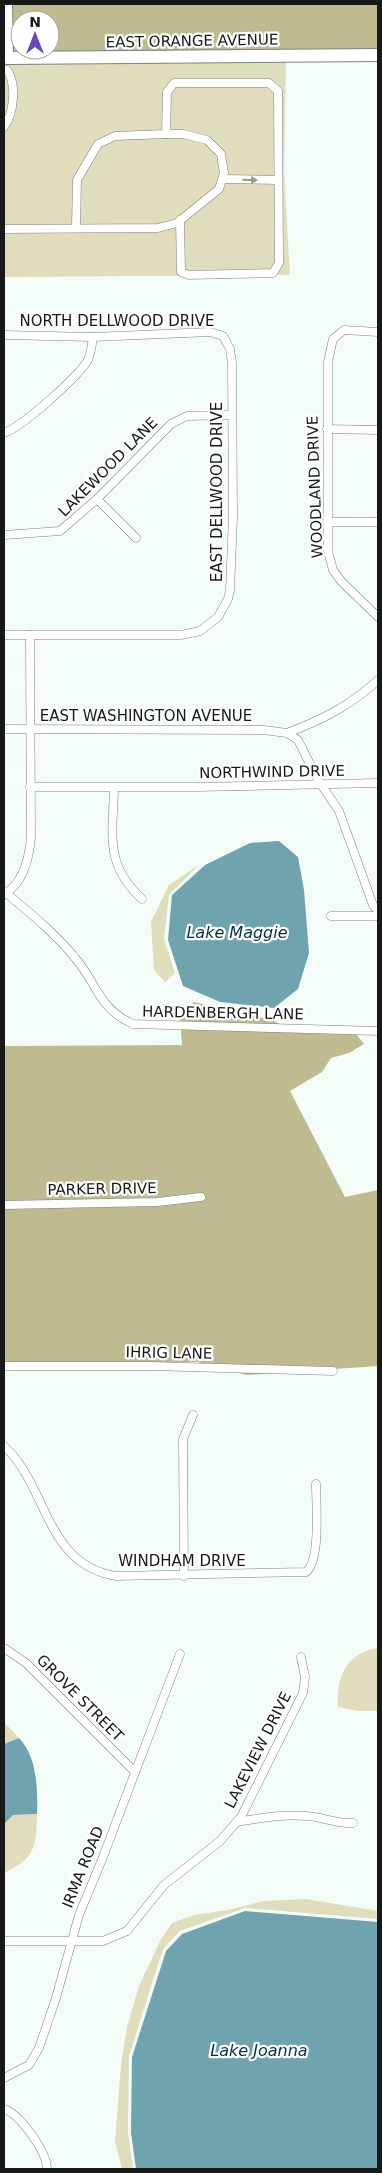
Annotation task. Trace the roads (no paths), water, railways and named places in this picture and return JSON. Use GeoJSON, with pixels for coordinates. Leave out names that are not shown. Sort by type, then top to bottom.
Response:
{"type":"FeatureCollection","features":[{"type":"Feature","properties":{"kind":"main road"},"geometry":{"type":"LineString","coordinates":[[6,4],[6,67]]}},
{"type":"Feature","properties":{"kind":"main road","name":"EAST ORANGE AVENUE"},"geometry":{"type":"LineString","coordinates":[[6,67],[378,55]]}},
{"type":"Feature","properties":{"kind":"street"},"geometry":{"type":"LineString","coordinates":[[4,128],[9,120],[8,102],[12,77],[6,67]]}},
{"type":"Feature","properties":{"kind":"street"},"geometry":{"type":"LineString","coordinates":[[166,134],[167,92],[174,83],[269,83],[278,91],[277,180],[279,262],[273,273],[189,275],[181,272],[180,220]]}},
{"type":"Feature","properties":{"kind":"street"},"geometry":{"type":"LineString","coordinates":[[4,228],[76,228],[158,228],[180,220],[219,189],[224,173],[221,154],[207,140],[183,134],[115,136],[98,144],[77,180],[76,228]]}},
{"type":"Feature","properties":{"kind":"street"},"geometry":{"type":"LineString","coordinates":[[223,179],[277,180]]}},
{"type":"Feature","properties":{"kind":"street","name":"WOODLAND DRIVE"},"geometry":{"type":"LineString","coordinates":[[378,332],[344,330],[333,339],[328,362],[327,429],[328,551],[333,570],[341,581],[378,617]]}},
{"type":"Feature","properties":{"kind":"street","name":"NORTH DELLWOOD DRIVE"},"geometry":{"type":"LineString","coordinates":[[4,335],[93,337],[210,332],[223,336],[228,341]]}},
{"type":"Feature","properties":{"kind":"street"},"geometry":{"type":"LineString","coordinates":[[4,433],[18,425],[50,399],[80,370],[91,352],[93,337]]}},
{"type":"Feature","properties":{"kind":"street","name":"EAST DELLWOOD DRIVE"},"geometry":{"type":"LineString","coordinates":[[4,635],[192,634],[200,631],[218,617],[228,599],[232,566],[232,362],[228,341]]}},
{"type":"Feature","properties":{"kind":"street","name":"LAKEWOOD LANE"},"geometry":{"type":"LineString","coordinates":[[4,535],[60,531],[97,499],[171,424],[187,416],[231,415]]}},
{"type":"Feature","properties":{"kind":"street"},"geometry":{"type":"LineString","coordinates":[[327,429],[378,430]]}},
{"type":"Feature","properties":{"kind":"street"},"geometry":{"type":"LineString","coordinates":[[97,499],[136,538]]}},
{"type":"Feature","properties":{"kind":"street"},"geometry":{"type":"LineString","coordinates":[[327,522],[378,522]]}},
{"type":"Feature","properties":{"kind":"street"},"geometry":{"type":"LineString","coordinates":[[5,894],[21,874],[29,853],[32,822],[30,787],[30,635]]}},
{"type":"Feature","properties":{"kind":"street"},"geometry":{"type":"LineString","coordinates":[[288,733],[331,715],[350,704],[378,680]]}},
{"type":"Feature","properties":{"kind":"street","name":"EAST WASHINGTON AVENUE"},"geometry":{"type":"LineString","coordinates":[[4,729],[264,730],[288,733]]}},
{"type":"Feature","properties":{"kind":"street"},"geometry":{"type":"LineString","coordinates":[[288,733],[298,740],[322,786],[339,811],[373,905],[378,911]]}},
{"type":"Feature","properties":{"kind":"street","name":"NORTHWIND DRIVE"},"geometry":{"type":"LineString","coordinates":[[30,787],[322,786],[378,783]]}},
{"type":"Feature","properties":{"kind":"street"},"geometry":{"type":"LineString","coordinates":[[114,788],[112,845],[114,857],[122,878],[142,900]]}},
{"type":"Feature","properties":{"kind":"street","name":"HARDENBERGH LANE"},"geometry":{"type":"LineString","coordinates":[[5,894],[33,916],[75,958],[108,1008],[132,1024],[378,1031]]}},
{"type":"Feature","properties":{"kind":"street"},"geometry":{"type":"LineString","coordinates":[[331,916],[378,916]]}},
{"type":"Feature","properties":{"kind":"street","name":"PARKER DRIVE"},"geometry":{"type":"LineString","coordinates":[[4,1205],[157,1202],[200,1196]]}},
{"type":"Feature","properties":{"kind":"street","name":"IHRIG LANE"},"geometry":{"type":"LineString","coordinates":[[4,1366],[151,1366],[333,1371]]}},
{"type":"Feature","properties":{"kind":"street"},"geometry":{"type":"LineString","coordinates":[[184,1576],[183,1439],[192,1415]]}},
{"type":"Feature","properties":{"kind":"street","name":"WINDHAM DRIVE"},"geometry":{"type":"LineString","coordinates":[[4,1446],[21,1464],[60,1540],[82,1564],[98,1572],[116,1576],[299,1574],[308,1572],[315,1555],[316,1484]]}},
{"type":"Feature","properties":{"kind":"street","name":"GROVE STREET"},"geometry":{"type":"LineString","coordinates":[[4,1648],[26,1663],[134,1771]]}},
{"type":"Feature","properties":{"kind":"street","name":"IRMA ROAD"},"geometry":{"type":"LineString","coordinates":[[4,2078],[29,2065],[34,2060],[56,1998],[79,1915],[180,1654]]}},
{"type":"Feature","properties":{"kind":"street","name":"LAKEVIEW DRIVE"},"geometry":{"type":"LineString","coordinates":[[4,1942],[103,1941],[127,1931],[164,1885],[220,1841],[237,1822],[303,1692],[306,1677],[301,1657]]}},
{"type":"Feature","properties":{"kind":"street"},"geometry":{"type":"LineString","coordinates":[[237,1822],[260,1818],[304,1816],[338,1823],[353,1823]]}},
{"type":"Feature","properties":{"kind":"street"},"geometry":{"type":"LineString","coordinates":[[4,2109],[16,2116],[38,2144],[47,2162],[47,2169]]}},
{"type":"Feature","properties":{"kind":"water","name":"Lake Maggie"},"geometry":{"type":"Polygon","coordinates":[[[279,841],[298,857],[304,890],[309,953],[298,989],[274,1008],[220,1002],[183,986],[168,940],[172,895],[205,865],[250,843],[279,841]]]}},
{"type":"Feature","properties":{"kind":"water"},"geometry":{"type":"Polygon","coordinates":[[[19,1738],[30,1754],[33,1764],[37,1795],[37,1814],[13,1815],[4,1824],[4,1744],[19,1738]]]}},
{"type":"Feature","properties":{"kind":"water","name":"Lake Joanna"},"geometry":{"type":"Polygon","coordinates":[[[245,1911],[378,1922],[378,2169],[136,2169],[131,2132],[132,2057],[166,1951],[182,1934],[245,1911]]]}}]}
